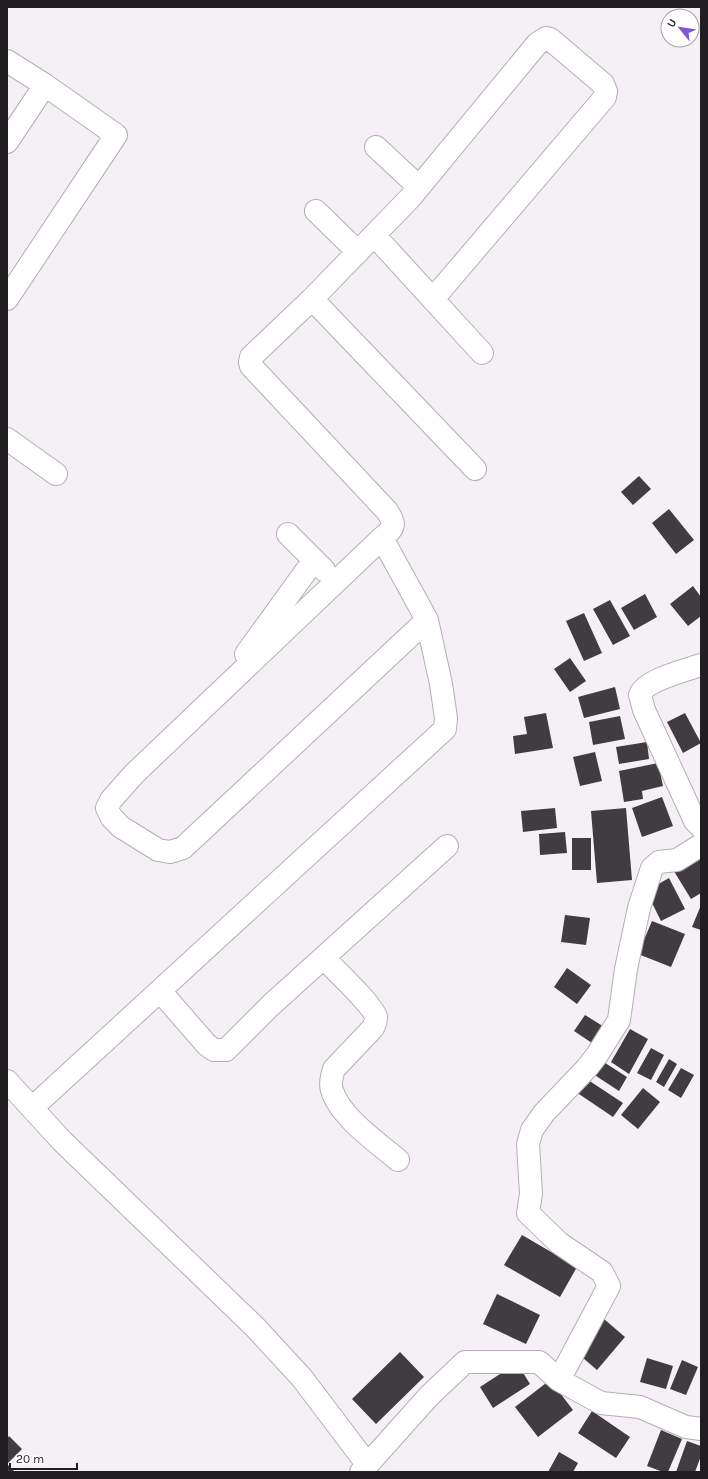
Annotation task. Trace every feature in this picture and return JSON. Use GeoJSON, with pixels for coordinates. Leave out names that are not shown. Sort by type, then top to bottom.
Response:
{"type":"FeatureCollection","features":[{"type":"Feature","properties":{"kind":"street"},"geometry":{"type":"LineString","coordinates":[[427,620],[183,848],[170,852],[158,850],[121,827],[112,818],[107,808],[111,800],[134,774],[336,583],[394,526],[393,520],[387,511],[256,372],[251,366],[250,362],[252,356],[312,299],[374,235],[419,187],[541,40],[546,38],[550,39],[603,84],[606,91],[605,97],[433,299]]}},
{"type":"Feature","properties":{"kind":"street"},"geometry":{"type":"LineString","coordinates":[[7,61],[116,135],[7,299]]}},
{"type":"Feature","properties":{"kind":"street"},"geometry":{"type":"LineString","coordinates":[[7,142],[44,85]]}},
{"type":"Feature","properties":{"kind":"street"},"geometry":{"type":"LineString","coordinates":[[376,147],[419,187]]}},
{"type":"Feature","properties":{"kind":"street"},"geometry":{"type":"LineString","coordinates":[[316,211],[358,252]]}},
{"type":"Feature","properties":{"kind":"street"},"geometry":{"type":"LineString","coordinates":[[374,235],[482,353]]}},
{"type":"Feature","properties":{"kind":"street"},"geometry":{"type":"LineString","coordinates":[[312,299],[475,469]]}},
{"type":"Feature","properties":{"kind":"street"},"geometry":{"type":"LineString","coordinates":[[8,444],[56,474]]}},
{"type":"Feature","properties":{"kind":"street"},"geometry":{"type":"LineString","coordinates":[[288,534],[336,583]]}},
{"type":"Feature","properties":{"kind":"street"},"geometry":{"type":"LineString","coordinates":[[32,1108],[445,729],[446,718],[441,684],[427,620],[382,538]]}},
{"type":"Feature","properties":{"kind":"street"},"geometry":{"type":"LineString","coordinates":[[215,697],[314,560]]}},
{"type":"Feature","properties":{"kind":"street"},"geometry":{"type":"LineString","coordinates":[[701,665],[652,682],[643,688],[640,695],[644,710],[695,821],[701,827]]}},
{"type":"Feature","properties":{"kind":"street"},"geometry":{"type":"LineString","coordinates":[[559,1380],[609,1286],[602,1272],[560,1243],[528,1213],[531,1194],[528,1144],[529,1137],[544,1113],[598,1055],[619,1020],[626,969],[639,908],[652,868],[659,862],[677,860],[701,845]]}},
{"type":"Feature","properties":{"kind":"street"},"geometry":{"type":"LineString","coordinates":[[160,991],[207,1045],[214,1050],[226,1050],[271,1005],[447,846]]}},
{"type":"Feature","properties":{"kind":"street"},"geometry":{"type":"LineString","coordinates":[[324,958],[369,1006],[376,1016],[376,1021],[373,1028],[334,1069],[331,1090],[336,1100],[349,1118],[398,1160]]}},
{"type":"Feature","properties":{"kind":"street"},"geometry":{"type":"LineString","coordinates":[[7,1081],[68,1147],[255,1327],[302,1378],[364,1468],[429,1396],[465,1362],[539,1362],[559,1380],[601,1403],[640,1407],[686,1427],[701,1429]]}},
{"type":"Feature","properties":{"kind":"building"},"geometry":{"type":"Polygon","coordinates":[[[639,476],[651,489],[633,505],[621,492],[639,476]]]}},
{"type":"Feature","properties":{"kind":"building"},"geometry":{"type":"Polygon","coordinates":[[[669,509],[694,540],[676,554],[652,523],[669,509]]]}},
{"type":"Feature","properties":{"kind":"building"},"geometry":{"type":"Polygon","coordinates":[[[693,586],[701,597],[701,616],[688,626],[670,604],[693,586]]]}},
{"type":"Feature","properties":{"kind":"building"},"geometry":{"type":"Polygon","coordinates":[[[645,594],[657,617],[634,630],[621,608],[645,594]]]}},
{"type":"Feature","properties":{"kind":"building"},"geometry":{"type":"Polygon","coordinates":[[[610,600],[630,636],[613,645],[593,609],[610,600]]]}},
{"type":"Feature","properties":{"kind":"building"},"geometry":{"type":"Polygon","coordinates":[[[584,613],[602,653],[584,661],[566,621],[584,613]]]}},
{"type":"Feature","properties":{"kind":"building"},"geometry":{"type":"Polygon","coordinates":[[[570,658],[586,681],[570,692],[554,669],[570,658]]]}},
{"type":"Feature","properties":{"kind":"building"},"geometry":{"type":"Polygon","coordinates":[[[615,687],[620,709],[584,718],[578,697],[615,687]]]}},
{"type":"Feature","properties":{"kind":"building"},"geometry":{"type":"Polygon","coordinates":[[[546,713],[553,748],[515,754],[513,736],[527,734],[524,717],[546,713]]]}},
{"type":"Feature","properties":{"kind":"building"},"geometry":{"type":"Polygon","coordinates":[[[685,713],[701,743],[683,753],[667,722],[685,713]]]}},
{"type":"Feature","properties":{"kind":"building"},"geometry":{"type":"Polygon","coordinates":[[[620,716],[625,739],[593,745],[589,722],[620,716]]]}},
{"type":"Feature","properties":{"kind":"building"},"geometry":{"type":"Polygon","coordinates":[[[647,742],[649,759],[619,764],[616,747],[647,742]]]}},
{"type":"Feature","properties":{"kind":"building"},"geometry":{"type":"Polygon","coordinates":[[[595,752],[602,781],[580,786],[573,757],[595,752]]]}},
{"type":"Feature","properties":{"kind":"building"},"geometry":{"type":"Polygon","coordinates":[[[658,763],[663,786],[642,791],[643,799],[624,802],[619,771],[658,763]]]}},
{"type":"Feature","properties":{"kind":"building"},"geometry":{"type":"Polygon","coordinates":[[[662,797],[673,826],[642,837],[632,808],[662,797]]]}},
{"type":"Feature","properties":{"kind":"building"},"geometry":{"type":"Polygon","coordinates":[[[555,808],[557,828],[523,832],[521,811],[555,808]]]}},
{"type":"Feature","properties":{"kind":"building"},"geometry":{"type":"Polygon","coordinates":[[[626,808],[632,880],[597,883],[591,811],[626,808]]]}},
{"type":"Feature","properties":{"kind":"building"},"geometry":{"type":"Polygon","coordinates":[[[565,832],[567,853],[540,855],[539,834],[565,832]]]}},
{"type":"Feature","properties":{"kind":"building"},"geometry":{"type":"Polygon","coordinates":[[[572,838],[591,838],[591,870],[572,870],[572,838]]]}},
{"type":"Feature","properties":{"kind":"building"},"geometry":{"type":"Polygon","coordinates":[[[701,851],[701,893],[691,899],[672,868],[701,851]]]}},
{"type":"Feature","properties":{"kind":"building"},"geometry":{"type":"Polygon","coordinates":[[[669,878],[685,909],[661,921],[646,891],[669,878]]]}},
{"type":"Feature","properties":{"kind":"building"},"geometry":{"type":"Polygon","coordinates":[[[701,905],[701,930],[692,927],[701,905]]]}},
{"type":"Feature","properties":{"kind":"building"},"geometry":{"type":"Polygon","coordinates":[[[565,915],[590,918],[586,945],[561,942],[565,915]]]}},
{"type":"Feature","properties":{"kind":"building"},"geometry":{"type":"Polygon","coordinates":[[[652,921],[685,934],[671,967],[638,954],[652,921]]]}},
{"type":"Feature","properties":{"kind":"building"},"geometry":{"type":"Polygon","coordinates":[[[567,968],[591,985],[577,1004],[554,987],[567,968]]]}},
{"type":"Feature","properties":{"kind":"building"},"geometry":{"type":"Polygon","coordinates":[[[585,1015],[606,1028],[595,1045],[574,1031],[585,1015]]]}},
{"type":"Feature","properties":{"kind":"building"},"geometry":{"type":"Polygon","coordinates":[[[630,1029],[648,1039],[629,1074],[611,1062],[630,1029]]]}},
{"type":"Feature","properties":{"kind":"building"},"geometry":{"type":"Polygon","coordinates":[[[651,1048],[664,1055],[651,1080],[637,1073],[651,1048]]]}},
{"type":"Feature","properties":{"kind":"building"},"geometry":{"type":"Polygon","coordinates":[[[599,1059],[627,1077],[619,1091],[590,1072],[599,1059]]]}},
{"type":"Feature","properties":{"kind":"building"},"geometry":{"type":"Polygon","coordinates":[[[669,1059],[677,1064],[664,1087],[656,1082],[669,1059]]]}},
{"type":"Feature","properties":{"kind":"building"},"geometry":{"type":"Polygon","coordinates":[[[681,1068],[694,1075],[681,1098],[668,1090],[681,1068]]]}},
{"type":"Feature","properties":{"kind":"building"},"geometry":{"type":"Polygon","coordinates":[[[582,1076],[623,1103],[613,1117],[573,1090],[582,1076]]]}},
{"type":"Feature","properties":{"kind":"building"},"geometry":{"type":"Polygon","coordinates":[[[643,1088],[660,1102],[638,1129],[621,1115],[643,1088]]]}},
{"type":"Feature","properties":{"kind":"building"},"geometry":{"type":"Polygon","coordinates":[[[522,1235],[577,1267],[560,1297],[504,1265],[522,1235]]]}},
{"type":"Feature","properties":{"kind":"building"},"geometry":{"type":"Polygon","coordinates":[[[497,1294],[540,1315],[526,1344],[483,1324],[497,1294]]]}},
{"type":"Feature","properties":{"kind":"building"},"geometry":{"type":"Polygon","coordinates":[[[604,1319],[625,1337],[597,1370],[576,1352],[604,1319]]]}},
{"type":"Feature","properties":{"kind":"building"},"geometry":{"type":"Polygon","coordinates":[[[400,1352],[424,1377],[376,1424],[352,1399],[400,1352]]]}},
{"type":"Feature","properties":{"kind":"building"},"geometry":{"type":"Polygon","coordinates":[[[647,1358],[673,1366],[666,1389],[640,1382],[647,1358]]]}},
{"type":"Feature","properties":{"kind":"building"},"geometry":{"type":"Polygon","coordinates":[[[682,1360],[698,1367],[686,1395],[670,1389],[682,1360]]]}},
{"type":"Feature","properties":{"kind":"building"},"geometry":{"type":"Polygon","coordinates":[[[517,1363],[530,1384],[493,1408],[480,1387],[517,1363]]]}},
{"type":"Feature","properties":{"kind":"building"},"geometry":{"type":"Polygon","coordinates":[[[550,1380],[573,1410],[538,1437],[515,1407],[550,1380]]]}},
{"type":"Feature","properties":{"kind":"building"},"geometry":{"type":"Polygon","coordinates":[[[592,1411],[630,1437],[616,1458],[578,1433],[592,1411]]]}},
{"type":"Feature","properties":{"kind":"building"},"geometry":{"type":"Polygon","coordinates":[[[661,1430],[682,1439],[668,1472],[663,1472],[647,1466],[661,1430]]]}},
{"type":"Feature","properties":{"kind":"building"},"geometry":{"type":"Polygon","coordinates":[[[9,1436],[22,1449],[7,1464],[7,1439],[9,1436]]]}},
{"type":"Feature","properties":{"kind":"building"},"geometry":{"type":"Polygon","coordinates":[[[687,1441],[701,1446],[701,1456],[695,1472],[676,1472],[687,1441]]]}},
{"type":"Feature","properties":{"kind":"building"},"geometry":{"type":"Polygon","coordinates":[[[559,1452],[578,1463],[573,1472],[548,1472],[559,1452]]]}},
{"type":"Feature","properties":{"kind":"building"},"geometry":{"type":"Polygon","coordinates":[[[7,1464],[15,1472],[7,1472],[7,1464]]]}}]}
